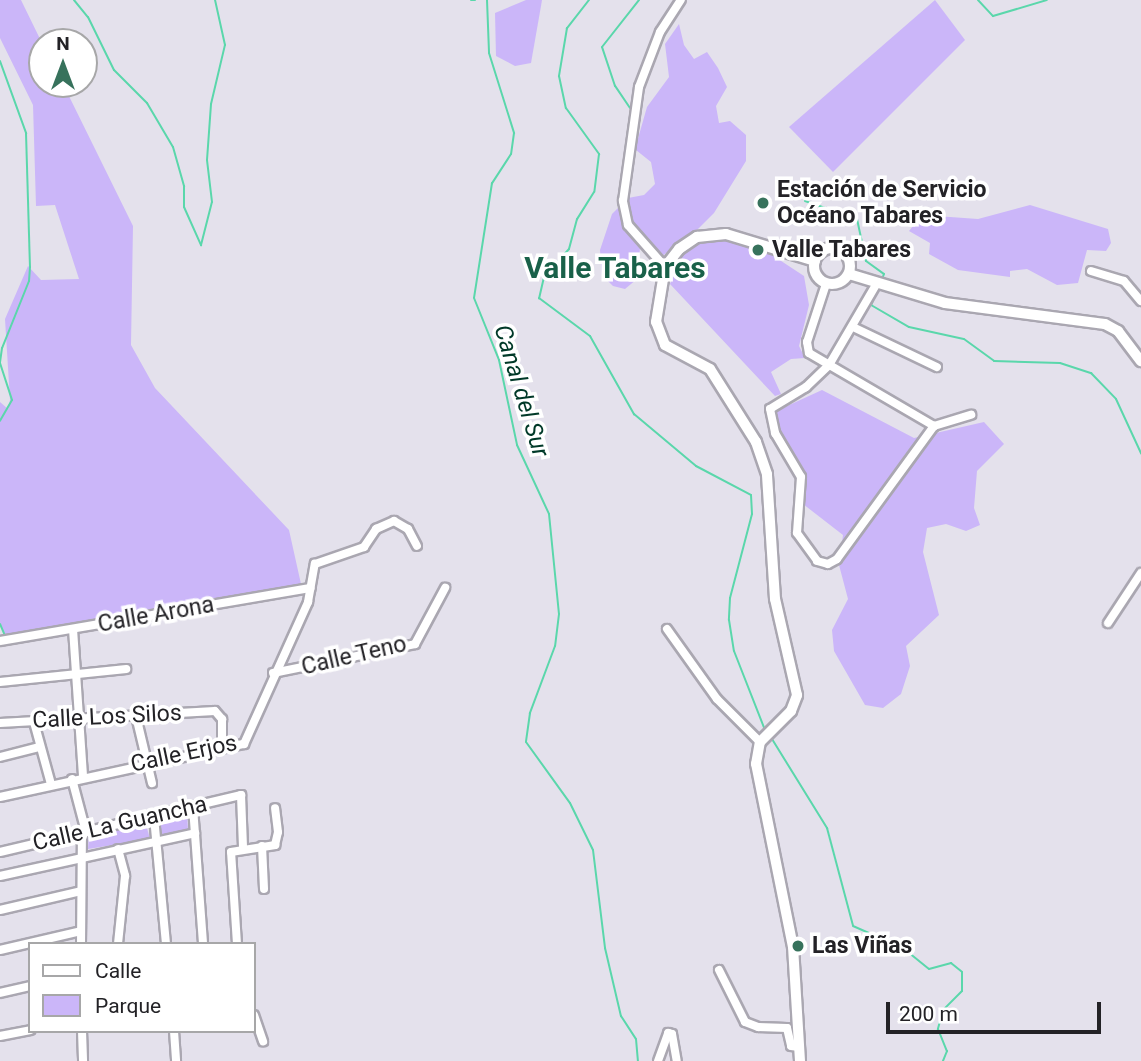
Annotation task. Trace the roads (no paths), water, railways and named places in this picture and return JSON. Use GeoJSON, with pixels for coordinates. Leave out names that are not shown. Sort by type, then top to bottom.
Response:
{"type":"FeatureCollection","features":[{"type":"Feature","properties":{"kind":"main road"},"geometry":{"type":"LineString","coordinates":[[800,1061],[793,947],[755,764],[761,742],[792,711],[797,695],[775,599],[767,474],[757,442],[710,369],[659,339],[656,322],[665,267],[687,242],[713,234],[815,261]]}},
{"type":"Feature","properties":{"kind":"main road"},"geometry":{"type":"LineString","coordinates":[[825,249],[838,249],[850,262],[849,274],[840,283],[826,284],[816,275],[815,261],[825,249]]}},
{"type":"Feature","properties":{"kind":"main road"},"geometry":{"type":"LineString","coordinates":[[849,274],[945,303],[1105,324],[1118,331],[1141,361]]}},
{"type":"Feature","properties":{"kind":"street"},"geometry":{"type":"LineString","coordinates":[[665,267],[628,225],[622,201],[639,87],[660,32],[681,0]]}},
{"type":"Feature","properties":{"kind":"street"},"geometry":{"type":"LineString","coordinates":[[1091,271],[1124,281],[1141,301]]}},
{"type":"Feature","properties":{"kind":"street"},"geometry":{"type":"LineString","coordinates":[[877,283],[829,365],[806,387],[775,402],[770,413],[775,433],[801,477],[797,533],[817,561],[828,564],[837,559],[934,426],[971,415]]}},
{"type":"Feature","properties":{"kind":"street"},"geometry":{"type":"LineString","coordinates":[[826,284],[806,346],[812,356],[934,426]]}},
{"type":"Feature","properties":{"kind":"street"},"geometry":{"type":"LineString","coordinates":[[853,327],[937,367]]}},
{"type":"Feature","properties":{"kind":"street","name":"Calle Erjos"},"geometry":{"type":"LineString","coordinates":[[0,797],[83,776],[222,746],[244,744],[251,736],[273,673],[312,588],[315,564],[364,547],[386,522],[402,524],[417,546]]}},
{"type":"Feature","properties":{"kind":"street"},"geometry":{"type":"LineString","coordinates":[[1108,623],[1141,573]]}},
{"type":"Feature","properties":{"kind":"street","name":"Calle Arona"},"geometry":{"type":"LineString","coordinates":[[0,641],[312,588]]}},
{"type":"Feature","properties":{"kind":"street","name":"Calle Teno"},"geometry":{"type":"LineString","coordinates":[[273,673],[415,644],[445,588]]}},
{"type":"Feature","properties":{"kind":"street"},"geometry":{"type":"LineString","coordinates":[[73,629],[83,776]]}},
{"type":"Feature","properties":{"kind":"street"},"geometry":{"type":"LineString","coordinates":[[667,629],[710,690],[761,742]]}},
{"type":"Feature","properties":{"kind":"street"},"geometry":{"type":"LineString","coordinates":[[0,682],[126,669]]}},
{"type":"Feature","properties":{"kind":"street","name":"Calle Los Silos"},"geometry":{"type":"LineString","coordinates":[[0,723],[215,711],[222,719],[222,746]]}},
{"type":"Feature","properties":{"kind":"street"},"geometry":{"type":"LineString","coordinates":[[136,716],[152,783]]}},
{"type":"Feature","properties":{"kind":"street"},"geometry":{"type":"LineString","coordinates":[[34,722],[51,784]]}},
{"type":"Feature","properties":{"kind":"street"},"geometry":{"type":"LineString","coordinates":[[0,757],[39,747]]}},
{"type":"Feature","properties":{"kind":"street"},"geometry":{"type":"LineString","coordinates":[[72,779],[84,832],[81,858],[82,942]]}},
{"type":"Feature","properties":{"kind":"street","name":"Calle La Guancha"},"geometry":{"type":"LineString","coordinates":[[0,852],[241,795],[243,848]]}},
{"type":"Feature","properties":{"kind":"street"},"geometry":{"type":"LineString","coordinates":[[193,807],[203,942]]}},
{"type":"Feature","properties":{"kind":"street"},"geometry":{"type":"LineString","coordinates":[[238,942],[231,852],[275,845],[278,832],[275,808]]}},
{"type":"Feature","properties":{"kind":"street"},"geometry":{"type":"LineString","coordinates":[[155,817],[166,942]]}},
{"type":"Feature","properties":{"kind":"street"},"geometry":{"type":"LineString","coordinates":[[0,876],[195,833]]}},
{"type":"Feature","properties":{"kind":"street"},"geometry":{"type":"LineString","coordinates":[[262,846],[264,889]]}},
{"type":"Feature","properties":{"kind":"street"},"geometry":{"type":"LineString","coordinates":[[118,849],[125,876],[118,942]]}},
{"type":"Feature","properties":{"kind":"street"},"geometry":{"type":"LineString","coordinates":[[0,910],[81,891]]}},
{"type":"Feature","properties":{"kind":"street"},"geometry":{"type":"LineString","coordinates":[[34,942],[81,931]]}},
{"type":"Feature","properties":{"kind":"street"},"geometry":{"type":"LineString","coordinates":[[0,950],[28,943]]}},
{"type":"Feature","properties":{"kind":"street"},"geometry":{"type":"LineString","coordinates":[[719,970],[745,1022],[758,1027],[787,1028],[791,1046],[799,1047]]}},
{"type":"Feature","properties":{"kind":"street"},"geometry":{"type":"LineString","coordinates":[[0,993],[28,986]]}},
{"type":"Feature","properties":{"kind":"street"},"geometry":{"type":"LineString","coordinates":[[256,1021],[263,1041]]}},
{"type":"Feature","properties":{"kind":"street"},"geometry":{"type":"LineString","coordinates":[[0,1035],[28,1030]]}},
{"type":"Feature","properties":{"kind":"street"},"geometry":{"type":"LineString","coordinates":[[82,1033],[83,1061]]}},
{"type":"Feature","properties":{"kind":"street"},"geometry":{"type":"LineString","coordinates":[[174,1033],[176,1061]]}},
{"type":"Feature","properties":{"kind":"street"},"geometry":{"type":"LineString","coordinates":[[658,1061],[668,1033],[672,1034],[677,1061]]}},
{"type":"Feature","properties":{"kind":"waterway"},"geometry":{"type":"LineString","coordinates":[[74,0],[88,17],[114,70],[147,103],[173,147],[184,186],[184,207],[201,245],[212,202],[207,160],[211,104],[225,45],[215,0]]}},
{"type":"Feature","properties":{"kind":"waterway","name":"Canal del Sur"},"geometry":{"type":"LineString","coordinates":[[487,0],[489,53],[514,133],[511,154],[492,183],[474,298],[499,360],[517,445],[549,514],[559,614],[555,646],[530,713],[526,742],[570,803],[593,850],[605,948],[621,1016],[636,1039],[638,1061]]}},
{"type":"Feature","properties":{"kind":"waterway","name":"Valle Tabares"},"geometry":{"type":"LineString","coordinates":[[589,0],[567,28],[559,76],[566,108],[599,154],[594,192],[577,219],[569,249],[544,277],[539,298],[590,336],[634,414],[696,466],[751,495],[752,514],[730,598],[729,620],[734,651],[765,730]]}},
{"type":"Feature","properties":{"kind":"waterway"},"geometry":{"type":"LineString","coordinates":[[630,108],[615,86],[602,47],[639,0]]}},
{"type":"Feature","properties":{"kind":"waterway"},"geometry":{"type":"LineString","coordinates":[[978,0],[993,16],[1047,0]]}},
{"type":"Feature","properties":{"kind":"waterway"},"geometry":{"type":"LineString","coordinates":[[0,61],[26,133],[30,267],[29,281],[2,348],[0,363],[12,400],[0,421]]}},
{"type":"Feature","properties":{"kind":"waterway"},"geometry":{"type":"LineString","coordinates":[[805,201],[857,219],[866,261],[884,274],[882,279]]}},
{"type":"Feature","properties":{"kind":"waterway"},"geometry":{"type":"LineString","coordinates":[[877,291],[871,305],[909,327],[964,339],[994,361],[1060,363],[1091,373],[1116,399],[1141,453]]}},
{"type":"Feature","properties":{"kind":"waterway"},"geometry":{"type":"LineString","coordinates":[[0,624],[5,636]]}},
{"type":"Feature","properties":{"kind":"waterway","name":"Valle Tabares"},"geometry":{"type":"LineString","coordinates":[[772,739],[827,828],[853,926],[903,948],[929,969],[951,963],[962,972],[962,991],[943,1010],[938,1029],[947,1051],[943,1061]]}},
{"type":"Feature","properties":{"kind":"place","name":"Estación de Servicio Océano Tabares"},"geometry":{"type":"Point","coordinates":[763,203]}},
{"type":"Feature","properties":{"kind":"place","name":"Valle Tabares"},"geometry":{"type":"Point","coordinates":[758,250]}},
{"type":"Feature","properties":{"kind":"place","name":"Las Viñas"},"geometry":{"type":"Point","coordinates":[798,946]}},
{"type":"Feature","properties":{"kind":"district","name":"Valle Tabares"},"geometry":{"type":"Point","coordinates":[615,268]}}]}
